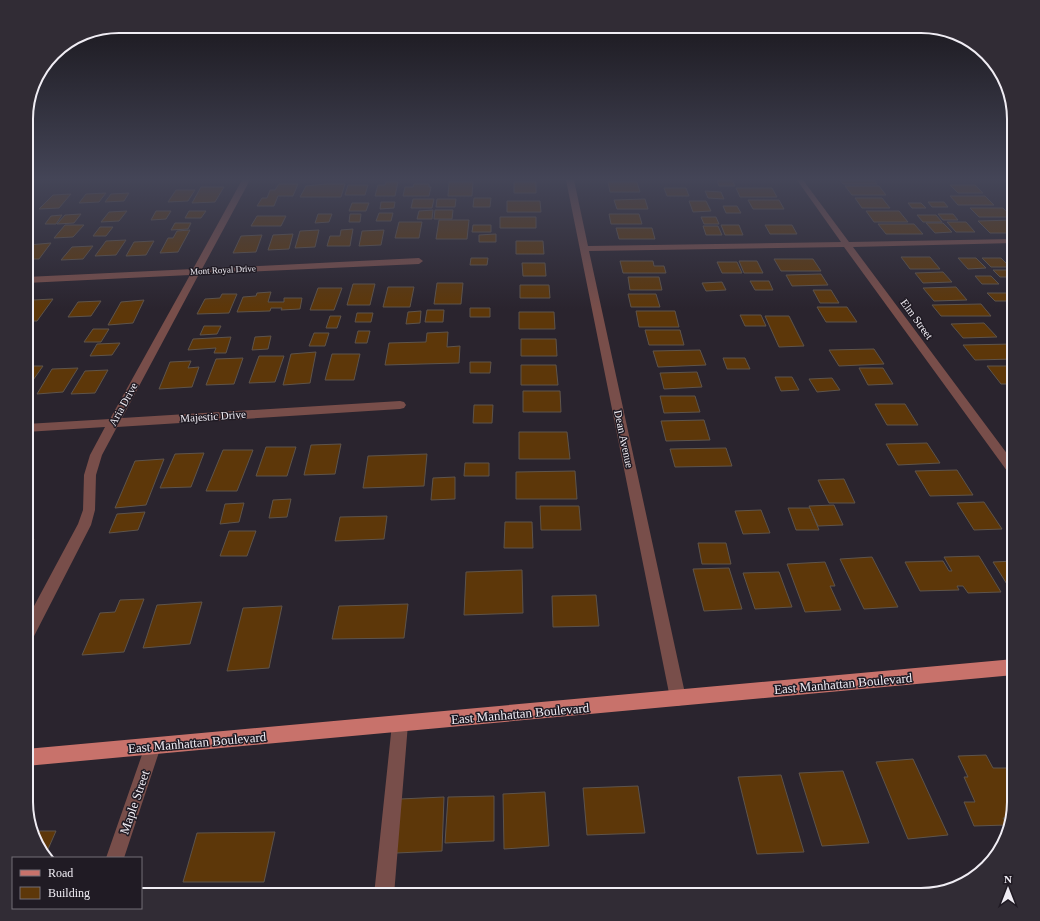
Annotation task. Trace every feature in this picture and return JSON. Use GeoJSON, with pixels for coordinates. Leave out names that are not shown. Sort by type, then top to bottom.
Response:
{"type":"FeatureCollection","features":[{"type":"Feature","properties":{"kind":"main road","name":"East Manhattan Boulevard"},"geometry":{"type":"LineString","coordinates":[[33,757],[1007,668]]}},
{"type":"Feature","properties":{"kind":"street","name":"Aria Drive"},"geometry":{"type":"LineString","coordinates":[[33,623],[84,525],[89,510],[91,466],[112,423],[223,223]]}},
{"type":"Feature","properties":{"kind":"street","name":"Dean Avenue"},"geometry":{"type":"LineString","coordinates":[[579,223],[678,698]]}},
{"type":"Feature","properties":{"kind":"street","name":"Elm Street"},"geometry":{"type":"LineString","coordinates":[[832,223],[1007,462]]}},
{"type":"Feature","properties":{"kind":"street"},"geometry":{"type":"LineString","coordinates":[[585,249],[1007,241]]}},
{"type":"Feature","properties":{"kind":"street","name":"Mont Royal Drive"},"geometry":{"type":"LineString","coordinates":[[33,280],[419,261]]}},
{"type":"Feature","properties":{"kind":"street","name":"Majestic Drive"},"geometry":{"type":"LineString","coordinates":[[33,428],[400,404]]}},
{"type":"Feature","properties":{"kind":"street"},"geometry":{"type":"LineString","coordinates":[[385,888],[400,724]]}},
{"type":"Feature","properties":{"kind":"street","name":"Maple Street"},"geometry":{"type":"LineString","coordinates":[[115,857],[153,746]]}},
{"type":"Feature","properties":{"kind":"building"},"geometry":{"type":"Polygon","coordinates":[[[46,223],[57,223],[56,224],[45,224],[46,223]]]}},
{"type":"Feature","properties":{"kind":"building"},"geometry":{"type":"Polygon","coordinates":[[[175,223],[191,223],[188,229],[171,230],[175,223]]]}},
{"type":"Feature","properties":{"kind":"building"},"geometry":{"type":"Polygon","coordinates":[[[253,223],[283,223],[281,226],[251,226],[253,223]]]}},
{"type":"Feature","properties":{"kind":"building"},"geometry":{"type":"Polygon","coordinates":[[[399,223],[422,223],[419,238],[395,238],[399,223]]]}},
{"type":"Feature","properties":{"kind":"building"},"geometry":{"type":"Polygon","coordinates":[[[439,223],[469,223],[467,239],[436,239],[439,223]]]}},
{"type":"Feature","properties":{"kind":"building"},"geometry":{"type":"Polygon","coordinates":[[[500,223],[536,223],[536,228],[500,228],[500,223]]]}},
{"type":"Feature","properties":{"kind":"building"},"geometry":{"type":"Polygon","coordinates":[[[611,223],[642,224],[611,224],[611,223]]]}},
{"type":"Feature","properties":{"kind":"building"},"geometry":{"type":"Polygon","coordinates":[[[704,223],[719,224],[704,224],[704,223]]]}},
{"type":"Feature","properties":{"kind":"building"},"geometry":{"type":"Polygon","coordinates":[[[926,223],[943,223],[952,232],[935,233],[926,223]]]}},
{"type":"Feature","properties":{"kind":"building"},"geometry":{"type":"Polygon","coordinates":[[[948,223],[967,223],[975,232],[956,232],[948,223]]]}},
{"type":"Feature","properties":{"kind":"building"},"geometry":{"type":"Polygon","coordinates":[[[980,223],[1007,223],[1007,233],[990,233],[980,223]]]}},
{"type":"Feature","properties":{"kind":"building"},"geometry":{"type":"Polygon","coordinates":[[[878,224],[914,224],[923,234],[886,234],[878,224]]]}},
{"type":"Feature","properties":{"kind":"building"},"geometry":{"type":"Polygon","coordinates":[[[65,225],[84,225],[73,237],[54,238],[65,225]]]}},
{"type":"Feature","properties":{"kind":"building"},"geometry":{"type":"Polygon","coordinates":[[[473,225],[491,225],[491,232],[472,232],[473,225]]]}},
{"type":"Feature","properties":{"kind":"building"},"geometry":{"type":"Polygon","coordinates":[[[721,225],[739,225],[743,235],[725,235],[721,225]]]}},
{"type":"Feature","properties":{"kind":"building"},"geometry":{"type":"Polygon","coordinates":[[[765,225],[792,225],[797,234],[770,234],[765,225]]]}},
{"type":"Feature","properties":{"kind":"building"},"geometry":{"type":"Polygon","coordinates":[[[703,226],[718,226],[722,235],[706,235],[703,226]]]}},
{"type":"Feature","properties":{"kind":"building"},"geometry":{"type":"Polygon","coordinates":[[[100,227],[113,227],[106,236],[93,236],[100,227]]]}},
{"type":"Feature","properties":{"kind":"building"},"geometry":{"type":"Polygon","coordinates":[[[616,228],[652,228],[655,239],[619,239],[616,228]]]}},
{"type":"Feature","properties":{"kind":"building"},"geometry":{"type":"Polygon","coordinates":[[[353,229],[350,246],[327,246],[330,236],[340,236],[341,230],[353,229]]]}},
{"type":"Feature","properties":{"kind":"building"},"geometry":{"type":"Polygon","coordinates":[[[190,230],[178,252],[160,253],[168,238],[173,238],[177,231],[190,230]]]}},
{"type":"Feature","properties":{"kind":"building"},"geometry":{"type":"Polygon","coordinates":[[[319,230],[315,247],[295,248],[300,231],[319,230]]]}},
{"type":"Feature","properties":{"kind":"building"},"geometry":{"type":"Polygon","coordinates":[[[384,230],[381,245],[359,246],[362,231],[384,230]]]}},
{"type":"Feature","properties":{"kind":"building"},"geometry":{"type":"Polygon","coordinates":[[[293,234],[289,249],[268,250],[273,235],[293,234]]]}},
{"type":"Feature","properties":{"kind":"building"},"geometry":{"type":"Polygon","coordinates":[[[496,234],[496,242],[479,242],[479,235],[496,234]]]}},
{"type":"Feature","properties":{"kind":"building"},"geometry":{"type":"Polygon","coordinates":[[[262,235],[256,252],[233,253],[241,236],[262,235]]]}},
{"type":"Feature","properties":{"kind":"building"},"geometry":{"type":"Polygon","coordinates":[[[126,240],[116,255],[95,256],[106,241],[126,240]]]}},
{"type":"Feature","properties":{"kind":"building"},"geometry":{"type":"Polygon","coordinates":[[[154,241],[146,255],[126,256],[134,242],[154,241]]]}},
{"type":"Feature","properties":{"kind":"building"},"geometry":{"type":"Polygon","coordinates":[[[516,241],[543,241],[544,254],[516,254],[516,241]]]}},
{"type":"Feature","properties":{"kind":"building"},"geometry":{"type":"Polygon","coordinates":[[[51,243],[39,259],[33,259],[33,245],[51,243]]]}},
{"type":"Feature","properties":{"kind":"building"},"geometry":{"type":"Polygon","coordinates":[[[93,246],[83,259],[61,260],[72,247],[93,246]]]}},
{"type":"Feature","properties":{"kind":"building"},"geometry":{"type":"Polygon","coordinates":[[[901,257],[930,257],[940,269],[910,269],[901,257]]]}},
{"type":"Feature","properties":{"kind":"building"},"geometry":{"type":"Polygon","coordinates":[[[471,258],[488,258],[487,265],[470,265],[471,258]]]}},
{"type":"Feature","properties":{"kind":"building"},"geometry":{"type":"Polygon","coordinates":[[[958,258],[976,258],[986,268],[968,269],[958,258]]]}},
{"type":"Feature","properties":{"kind":"building"},"geometry":{"type":"Polygon","coordinates":[[[982,258],[1001,258],[1007,264],[1007,267],[991,267],[982,258]]]}},
{"type":"Feature","properties":{"kind":"building"},"geometry":{"type":"Polygon","coordinates":[[[774,259],[813,259],[821,271],[781,271],[774,259]]]}},
{"type":"Feature","properties":{"kind":"building"},"geometry":{"type":"Polygon","coordinates":[[[620,261],[653,261],[654,266],[664,266],[666,273],[623,273],[620,261]]]}},
{"type":"Feature","properties":{"kind":"building"},"geometry":{"type":"Polygon","coordinates":[[[739,261],[757,261],[763,273],[744,273],[739,261]]]}},
{"type":"Feature","properties":{"kind":"building"},"geometry":{"type":"Polygon","coordinates":[[[717,262],[737,262],[742,273],[722,273],[717,262]]]}},
{"type":"Feature","properties":{"kind":"building"},"geometry":{"type":"Polygon","coordinates":[[[522,263],[545,263],[546,276],[523,276],[522,263]]]}},
{"type":"Feature","properties":{"kind":"building"},"geometry":{"type":"Polygon","coordinates":[[[993,270],[1007,270],[1007,277],[1000,277],[993,270]]]}},
{"type":"Feature","properties":{"kind":"building"},"geometry":{"type":"Polygon","coordinates":[[[943,272],[952,282],[923,283],[915,273],[943,272]]]}},
{"type":"Feature","properties":{"kind":"building"},"geometry":{"type":"Polygon","coordinates":[[[821,274],[828,285],[792,286],[786,275],[821,274]]]}},
{"type":"Feature","properties":{"kind":"building"},"geometry":{"type":"Polygon","coordinates":[[[975,276],[991,276],[999,284],[982,284],[975,276]]]}},
{"type":"Feature","properties":{"kind":"building"},"geometry":{"type":"Polygon","coordinates":[[[628,277],[659,277],[662,290],[630,290],[628,277]]]}},
{"type":"Feature","properties":{"kind":"building"},"geometry":{"type":"Polygon","coordinates":[[[750,281],[769,281],[773,290],[755,290],[750,281]]]}},
{"type":"Feature","properties":{"kind":"building"},"geometry":{"type":"Polygon","coordinates":[[[722,282],[726,290],[706,291],[702,283],[722,282]]]}},
{"type":"Feature","properties":{"kind":"building"},"geometry":{"type":"Polygon","coordinates":[[[437,283],[463,283],[461,304],[434,304],[437,283]]]}},
{"type":"Feature","properties":{"kind":"building"},"geometry":{"type":"Polygon","coordinates":[[[353,284],[375,284],[370,305],[347,305],[353,284]]]}},
{"type":"Feature","properties":{"kind":"building"},"geometry":{"type":"Polygon","coordinates":[[[520,285],[549,285],[550,298],[520,298],[520,285]]]}},
{"type":"Feature","properties":{"kind":"building"},"geometry":{"type":"Polygon","coordinates":[[[388,287],[414,287],[410,307],[383,307],[388,287]]]}},
{"type":"Feature","properties":{"kind":"building"},"geometry":{"type":"Polygon","coordinates":[[[956,287],[967,300],[934,301],[923,288],[956,287]]]}},
{"type":"Feature","properties":{"kind":"building"},"geometry":{"type":"Polygon","coordinates":[[[318,288],[342,288],[334,310],[310,310],[318,288]]]}},
{"type":"Feature","properties":{"kind":"building"},"geometry":{"type":"Polygon","coordinates":[[[813,290],[831,290],[839,303],[820,303],[813,290]]]}},
{"type":"Feature","properties":{"kind":"building"},"geometry":{"type":"Polygon","coordinates":[[[271,292],[268,302],[284,302],[284,298],[302,298],[300,309],[281,310],[282,308],[271,308],[270,311],[237,312],[243,297],[256,296],[257,293],[271,292]]]}},
{"type":"Feature","properties":{"kind":"building"},"geometry":{"type":"Polygon","coordinates":[[[987,293],[1007,294],[1007,301],[995,301],[987,293]]]}},
{"type":"Feature","properties":{"kind":"building"},"geometry":{"type":"Polygon","coordinates":[[[222,294],[237,294],[229,313],[197,314],[205,299],[220,298],[222,294]]]}},
{"type":"Feature","properties":{"kind":"building"},"geometry":{"type":"Polygon","coordinates":[[[628,294],[656,294],[660,307],[631,307],[628,294]]]}},
{"type":"Feature","properties":{"kind":"building"},"geometry":{"type":"Polygon","coordinates":[[[53,299],[37,321],[33,321],[33,300],[53,299]]]}},
{"type":"Feature","properties":{"kind":"building"},"geometry":{"type":"Polygon","coordinates":[[[144,300],[133,323],[108,325],[121,302],[144,300]]]}},
{"type":"Feature","properties":{"kind":"building"},"geometry":{"type":"Polygon","coordinates":[[[101,301],[91,316],[68,317],[78,302],[101,301]]]}},
{"type":"Feature","properties":{"kind":"building"},"geometry":{"type":"Polygon","coordinates":[[[981,304],[991,316],[941,316],[932,305],[981,304]]]}},
{"type":"Feature","properties":{"kind":"building"},"geometry":{"type":"Polygon","coordinates":[[[817,307],[847,307],[857,322],[826,322],[817,307]]]}},
{"type":"Feature","properties":{"kind":"building"},"geometry":{"type":"Polygon","coordinates":[[[470,308],[490,308],[490,317],[470,317],[470,308]]]}},
{"type":"Feature","properties":{"kind":"building"},"geometry":{"type":"Polygon","coordinates":[[[427,310],[444,310],[443,322],[425,322],[427,310]]]}},
{"type":"Feature","properties":{"kind":"building"},"geometry":{"type":"Polygon","coordinates":[[[421,311],[420,323],[406,324],[408,312],[421,311]]]}},
{"type":"Feature","properties":{"kind":"building"},"geometry":{"type":"Polygon","coordinates":[[[636,311],[675,311],[679,327],[639,327],[636,311]]]}},
{"type":"Feature","properties":{"kind":"building"},"geometry":{"type":"Polygon","coordinates":[[[519,312],[554,312],[555,329],[519,329],[519,312]]]}},
{"type":"Feature","properties":{"kind":"building"},"geometry":{"type":"Polygon","coordinates":[[[357,313],[373,313],[371,322],[355,322],[357,313]]]}},
{"type":"Feature","properties":{"kind":"building"},"geometry":{"type":"Polygon","coordinates":[[[740,315],[761,315],[766,326],[745,326],[740,315]]]}},
{"type":"Feature","properties":{"kind":"building"},"geometry":{"type":"Polygon","coordinates":[[[330,316],[341,316],[337,328],[326,328],[330,316]]]}},
{"type":"Feature","properties":{"kind":"building"},"geometry":{"type":"Polygon","coordinates":[[[765,316],[789,316],[804,346],[779,347],[765,316]]]}},
{"type":"Feature","properties":{"kind":"building"},"geometry":{"type":"Polygon","coordinates":[[[984,323],[997,337],[963,338],[951,324],[984,323]]]}},
{"type":"Feature","properties":{"kind":"building"},"geometry":{"type":"Polygon","coordinates":[[[204,326],[221,326],[217,334],[200,335],[204,326]]]}},
{"type":"Feature","properties":{"kind":"building"},"geometry":{"type":"Polygon","coordinates":[[[93,329],[109,329],[101,342],[84,342],[93,329]]]}},
{"type":"Feature","properties":{"kind":"building"},"geometry":{"type":"Polygon","coordinates":[[[645,330],[680,330],[684,345],[649,345],[645,330]]]}},
{"type":"Feature","properties":{"kind":"building"},"geometry":{"type":"Polygon","coordinates":[[[358,331],[370,331],[367,343],[355,343],[358,331]]]}},
{"type":"Feature","properties":{"kind":"building"},"geometry":{"type":"Polygon","coordinates":[[[448,332],[447,347],[460,346],[459,363],[385,365],[389,343],[426,342],[427,333],[448,332]]]}},
{"type":"Feature","properties":{"kind":"building"},"geometry":{"type":"Polygon","coordinates":[[[314,333],[329,333],[325,346],[309,346],[314,333]]]}},
{"type":"Feature","properties":{"kind":"building"},"geometry":{"type":"Polygon","coordinates":[[[271,336],[268,349],[252,350],[255,337],[271,336]]]}},
{"type":"Feature","properties":{"kind":"building"},"geometry":{"type":"Polygon","coordinates":[[[231,337],[226,353],[214,353],[216,348],[188,350],[193,339],[231,337]]]}},
{"type":"Feature","properties":{"kind":"building"},"geometry":{"type":"Polygon","coordinates":[[[521,339],[556,339],[557,356],[521,356],[521,339]]]}},
{"type":"Feature","properties":{"kind":"building"},"geometry":{"type":"Polygon","coordinates":[[[120,343],[112,355],[90,356],[97,344],[120,343]]]}},
{"type":"Feature","properties":{"kind":"building"},"geometry":{"type":"Polygon","coordinates":[[[1007,344],[1007,359],[975,360],[963,345],[1007,344]]]}},
{"type":"Feature","properties":{"kind":"building"},"geometry":{"type":"Polygon","coordinates":[[[874,349],[884,364],[839,366],[829,350],[874,349]]]}},
{"type":"Feature","properties":{"kind":"building"},"geometry":{"type":"Polygon","coordinates":[[[700,350],[706,365],[658,367],[653,351],[700,350]]]}},
{"type":"Feature","properties":{"kind":"building"},"geometry":{"type":"Polygon","coordinates":[[[316,352],[310,383],[283,385],[291,354],[316,352]]]}},
{"type":"Feature","properties":{"kind":"building"},"geometry":{"type":"Polygon","coordinates":[[[332,354],[360,354],[354,380],[325,380],[332,354]]]}},
{"type":"Feature","properties":{"kind":"building"},"geometry":{"type":"Polygon","coordinates":[[[259,356],[284,356],[275,382],[249,383],[259,356]]]}},
{"type":"Feature","properties":{"kind":"building"},"geometry":{"type":"Polygon","coordinates":[[[243,358],[234,384],[206,385],[216,359],[243,358]]]}},
{"type":"Feature","properties":{"kind":"building"},"geometry":{"type":"Polygon","coordinates":[[[723,358],[745,358],[750,369],[727,369],[723,358]]]}},
{"type":"Feature","properties":{"kind":"building"},"geometry":{"type":"Polygon","coordinates":[[[191,361],[188,368],[199,367],[192,387],[159,389],[170,362],[191,361]]]}},
{"type":"Feature","properties":{"kind":"building"},"geometry":{"type":"Polygon","coordinates":[[[470,362],[491,362],[490,373],[470,373],[470,362]]]}},
{"type":"Feature","properties":{"kind":"building"},"geometry":{"type":"Polygon","coordinates":[[[521,365],[556,365],[558,385],[521,385],[521,365]]]}},
{"type":"Feature","properties":{"kind":"building"},"geometry":{"type":"Polygon","coordinates":[[[33,366],[43,366],[33,380],[33,366]]]}},
{"type":"Feature","properties":{"kind":"building"},"geometry":{"type":"Polygon","coordinates":[[[987,366],[1007,366],[1007,384],[1001,384],[987,366]]]}},
{"type":"Feature","properties":{"kind":"building"},"geometry":{"type":"Polygon","coordinates":[[[78,368],[63,392],[37,394],[52,369],[78,368]]]}},
{"type":"Feature","properties":{"kind":"building"},"geometry":{"type":"Polygon","coordinates":[[[859,368],[883,368],[893,384],[868,385],[859,368]]]}},
{"type":"Feature","properties":{"kind":"building"},"geometry":{"type":"Polygon","coordinates":[[[108,370],[95,393],[71,394],[85,371],[108,370]]]}},
{"type":"Feature","properties":{"kind":"building"},"geometry":{"type":"Polygon","coordinates":[[[697,372],[702,387],[664,389],[660,373],[697,372]]]}},
{"type":"Feature","properties":{"kind":"building"},"geometry":{"type":"Polygon","coordinates":[[[775,377],[792,377],[799,390],[781,391],[775,377]]]}},
{"type":"Feature","properties":{"kind":"building"},"geometry":{"type":"Polygon","coordinates":[[[832,378],[840,390],[817,392],[809,379],[832,378]]]}},
{"type":"Feature","properties":{"kind":"building"},"geometry":{"type":"Polygon","coordinates":[[[523,391],[560,391],[561,412],[523,412],[523,391]]]}},
{"type":"Feature","properties":{"kind":"building"},"geometry":{"type":"Polygon","coordinates":[[[660,396],[695,396],[700,412],[664,413],[660,396]]]}},
{"type":"Feature","properties":{"kind":"building"},"geometry":{"type":"Polygon","coordinates":[[[875,404],[905,404],[918,425],[887,425],[875,404]]]}},
{"type":"Feature","properties":{"kind":"building"},"geometry":{"type":"Polygon","coordinates":[[[474,405],[493,405],[492,423],[473,423],[474,405]]]}},
{"type":"Feature","properties":{"kind":"building"},"geometry":{"type":"Polygon","coordinates":[[[704,420],[710,440],[666,441],[661,421],[704,420]]]}},
{"type":"Feature","properties":{"kind":"building"},"geometry":{"type":"Polygon","coordinates":[[[519,432],[567,432],[570,459],[519,459],[519,432]]]}},
{"type":"Feature","properties":{"kind":"building"},"geometry":{"type":"Polygon","coordinates":[[[927,443],[940,463],[898,465],[886,444],[927,443]]]}},
{"type":"Feature","properties":{"kind":"building"},"geometry":{"type":"Polygon","coordinates":[[[341,444],[335,474],[304,475],[311,445],[341,444]]]}},
{"type":"Feature","properties":{"kind":"building"},"geometry":{"type":"Polygon","coordinates":[[[266,447],[296,447],[287,476],[256,476],[266,447]]]}},
{"type":"Feature","properties":{"kind":"building"},"geometry":{"type":"Polygon","coordinates":[[[726,448],[732,466],[675,467],[670,449],[726,448]]]}},
{"type":"Feature","properties":{"kind":"building"},"geometry":{"type":"Polygon","coordinates":[[[223,450],[253,450],[237,491],[206,491],[223,450]]]}},
{"type":"Feature","properties":{"kind":"building"},"geometry":{"type":"Polygon","coordinates":[[[204,453],[191,487],[160,488],[175,454],[204,453]]]}},
{"type":"Feature","properties":{"kind":"building"},"geometry":{"type":"Polygon","coordinates":[[[427,454],[424,486],[363,488],[368,456],[427,454]]]}},
{"type":"Feature","properties":{"kind":"building"},"geometry":{"type":"Polygon","coordinates":[[[164,459],[146,505],[115,508],[135,461],[164,459]]]}},
{"type":"Feature","properties":{"kind":"building"},"geometry":{"type":"Polygon","coordinates":[[[465,463],[489,463],[489,476],[464,476],[465,463]]]}},
{"type":"Feature","properties":{"kind":"building"},"geometry":{"type":"Polygon","coordinates":[[[957,470],[973,495],[930,496],[915,471],[957,470]]]}},
{"type":"Feature","properties":{"kind":"building"},"geometry":{"type":"Polygon","coordinates":[[[575,471],[577,499],[516,499],[516,472],[575,471]]]}},
{"type":"Feature","properties":{"kind":"building"},"geometry":{"type":"Polygon","coordinates":[[[455,477],[455,499],[431,500],[433,478],[455,477]]]}},
{"type":"Feature","properties":{"kind":"building"},"geometry":{"type":"Polygon","coordinates":[[[844,479],[855,503],[829,503],[818,480],[844,479]]]}},
{"type":"Feature","properties":{"kind":"building"},"geometry":{"type":"Polygon","coordinates":[[[291,499],[287,517],[269,518],[273,500],[291,499]]]}},
{"type":"Feature","properties":{"kind":"building"},"geometry":{"type":"Polygon","coordinates":[[[984,502],[1002,529],[974,530],[957,503],[984,502]]]}},
{"type":"Feature","properties":{"kind":"building"},"geometry":{"type":"Polygon","coordinates":[[[244,503],[239,522],[220,524],[225,504],[244,503]]]}},
{"type":"Feature","properties":{"kind":"building"},"geometry":{"type":"Polygon","coordinates":[[[834,505],[843,525],[818,526],[809,506],[834,505]]]}},
{"type":"Feature","properties":{"kind":"building"},"geometry":{"type":"Polygon","coordinates":[[[540,506],[579,506],[581,530],[541,530],[540,506]]]}},
{"type":"Feature","properties":{"kind":"building"},"geometry":{"type":"Polygon","coordinates":[[[788,508],[810,508],[819,530],[796,530],[788,508]]]}},
{"type":"Feature","properties":{"kind":"building"},"geometry":{"type":"Polygon","coordinates":[[[761,510],[770,533],[743,534],[735,511],[761,510]]]}},
{"type":"Feature","properties":{"kind":"building"},"geometry":{"type":"Polygon","coordinates":[[[145,512],[138,530],[109,533],[117,514],[145,512]]]}},
{"type":"Feature","properties":{"kind":"building"},"geometry":{"type":"Polygon","coordinates":[[[387,516],[384,539],[335,541],[340,517],[387,516]]]}},
{"type":"Feature","properties":{"kind":"building"},"geometry":{"type":"Polygon","coordinates":[[[505,522],[532,522],[533,548],[504,548],[505,522]]]}},
{"type":"Feature","properties":{"kind":"building"},"geometry":{"type":"Polygon","coordinates":[[[229,531],[256,531],[247,556],[220,556],[229,531]]]}},
{"type":"Feature","properties":{"kind":"building"},"geometry":{"type":"Polygon","coordinates":[[[698,543],[726,543],[731,564],[702,564],[698,543]]]}},
{"type":"Feature","properties":{"kind":"building"},"geometry":{"type":"Polygon","coordinates":[[[979,556],[1001,592],[968,593],[963,586],[957,586],[959,590],[920,591],[905,562],[943,561],[949,571],[952,571],[944,557],[979,556]]]}},
{"type":"Feature","properties":{"kind":"building"},"geometry":{"type":"Polygon","coordinates":[[[872,557],[898,607],[864,609],[840,559],[872,557]]]}},
{"type":"Feature","properties":{"kind":"building"},"geometry":{"type":"Polygon","coordinates":[[[1007,561],[1007,584],[993,562],[1007,561]]]}},
{"type":"Feature","properties":{"kind":"building"},"geometry":{"type":"Polygon","coordinates":[[[825,562],[835,586],[830,586],[841,610],[805,612],[787,564],[825,562]]]}},
{"type":"Feature","properties":{"kind":"building"},"geometry":{"type":"Polygon","coordinates":[[[729,568],[742,609],[704,611],[693,569],[729,568]]]}},
{"type":"Feature","properties":{"kind":"building"},"geometry":{"type":"Polygon","coordinates":[[[522,570],[523,613],[464,615],[466,572],[522,570]]]}},
{"type":"Feature","properties":{"kind":"building"},"geometry":{"type":"Polygon","coordinates":[[[779,572],[792,607],[755,609],[743,573],[779,572]]]}},
{"type":"Feature","properties":{"kind":"building"},"geometry":{"type":"Polygon","coordinates":[[[596,595],[599,626],[553,627],[552,596],[596,595]]]}},
{"type":"Feature","properties":{"kind":"building"},"geometry":{"type":"Polygon","coordinates":[[[144,599],[124,652],[82,655],[100,613],[115,612],[120,600],[144,599]]]}},
{"type":"Feature","properties":{"kind":"building"},"geometry":{"type":"Polygon","coordinates":[[[202,602],[190,644],[143,648],[157,605],[202,602]]]}},
{"type":"Feature","properties":{"kind":"building"},"geometry":{"type":"Polygon","coordinates":[[[408,604],[404,638],[332,639],[339,606],[408,604]]]}},
{"type":"Feature","properties":{"kind":"building"},"geometry":{"type":"Polygon","coordinates":[[[282,606],[269,668],[227,671],[243,608],[282,606]]]}},
{"type":"Feature","properties":{"kind":"building"},"geometry":{"type":"Polygon","coordinates":[[[986,755],[993,768],[1007,768],[1007,802],[1005,818],[1003,818],[1005,821],[1003,825],[974,826],[964,802],[975,802],[964,777],[968,777],[958,756],[986,755]]]}},
{"type":"Feature","properties":{"kind":"building"},"geometry":{"type":"Polygon","coordinates":[[[913,759],[948,835],[908,839],[876,762],[913,759]]]}},
{"type":"Feature","properties":{"kind":"building"},"geometry":{"type":"Polygon","coordinates":[[[843,771],[869,843],[822,846],[799,773],[843,771]]]}},
{"type":"Feature","properties":{"kind":"building"},"geometry":{"type":"Polygon","coordinates":[[[781,775],[804,852],[757,854],[738,777],[781,775]]]}},
{"type":"Feature","properties":{"kind":"building"},"geometry":{"type":"Polygon","coordinates":[[[638,786],[645,833],[587,835],[583,788],[638,786]]]}},
{"type":"Feature","properties":{"kind":"building"},"geometry":{"type":"Polygon","coordinates":[[[545,792],[549,846],[504,849],[503,794],[545,792]]]}},
{"type":"Feature","properties":{"kind":"building"},"geometry":{"type":"Polygon","coordinates":[[[494,796],[494,841],[445,843],[448,797],[494,796]]]}},
{"type":"Feature","properties":{"kind":"building"},"geometry":{"type":"Polygon","coordinates":[[[444,797],[442,851],[396,853],[400,799],[444,797]]]}},
{"type":"Feature","properties":{"kind":"building"},"geometry":{"type":"Polygon","coordinates":[[[38,831],[56,831],[47,851],[38,831]]]}},
{"type":"Feature","properties":{"kind":"building"},"geometry":{"type":"Polygon","coordinates":[[[275,832],[264,882],[183,882],[197,833],[275,832]]]}}]}
